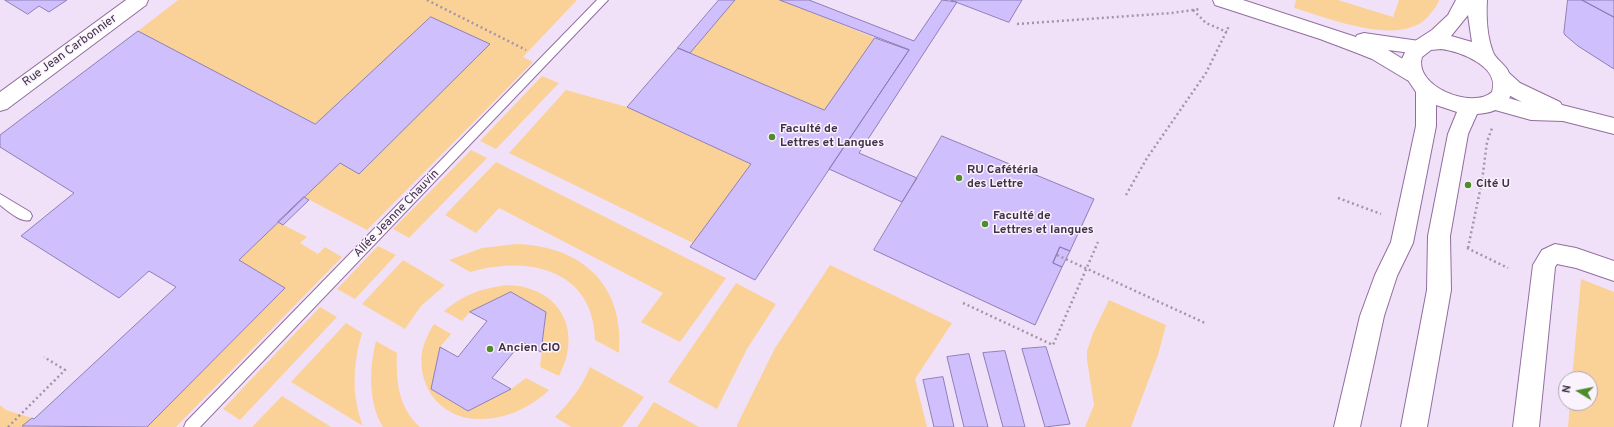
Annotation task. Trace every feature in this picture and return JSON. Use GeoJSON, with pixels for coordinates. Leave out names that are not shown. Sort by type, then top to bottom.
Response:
{"type":"FeatureCollection","features":[{"type":"Feature","properties":{"kind":"main road","name":"Rue Jean Carbonnier"},"geometry":{"type":"LineString","coordinates":[[0,103],[139,0]]}},
{"type":"Feature","properties":{"kind":"main road"},"geometry":{"type":"LineString","coordinates":[[1347,427],[1372,316],[1386,275],[1402,243],[1426,126],[1420,82],[1410,61],[1414,51],[1443,32],[1458,18],[1465,0]]}},
{"type":"Feature","properties":{"kind":"main road"},"geometry":{"type":"LineString","coordinates":[[1478,0],[1477,16],[1484,57]]}},
{"type":"Feature","properties":{"kind":"main road"},"geometry":{"type":"LineString","coordinates":[[1215,4],[1327,34],[1400,46],[1450,42],[1469,48],[1484,57],[1498,70],[1502,78],[1503,91],[1495,102],[1481,107],[1444,100],[1379,54],[1327,34]]}},
{"type":"Feature","properties":{"kind":"main road"},"geometry":{"type":"LineString","coordinates":[[1502,78],[1514,88],[1563,113]]}},
{"type":"Feature","properties":{"kind":"main road"},"geometry":{"type":"LineString","coordinates":[[1495,102],[1531,112],[1563,113],[1614,126]]}},
{"type":"Feature","properties":{"kind":"main road"},"geometry":{"type":"LineString","coordinates":[[1414,427],[1439,290],[1439,236],[1458,134],[1470,106]]}},
{"type":"Feature","properties":{"kind":"main road"},"geometry":{"type":"LineString","coordinates":[[1526,427],[1544,265],[1548,257],[1554,254],[1564,255],[1614,271]]}},
{"type":"Feature","properties":{"kind":"lane","name":"Allée Jeanne Chauvin"},"geometry":{"type":"LineString","coordinates":[[191,427],[604,0]]}},
{"type":"Feature","properties":{"kind":"lane"},"geometry":{"type":"LineString","coordinates":[[0,199],[26,216]]}},
{"type":"Feature","properties":{"kind":"path"},"geometry":{"type":"LineString","coordinates":[[428,0],[528,51],[548,58]]}},
{"type":"Feature","properties":{"kind":"path"},"geometry":{"type":"LineString","coordinates":[[1017,24],[1172,13],[1193,10],[1215,4]]}},
{"type":"Feature","properties":{"kind":"path"},"geometry":{"type":"LineString","coordinates":[[1126,195],[1147,158],[1206,73],[1227,32],[1206,23],[1193,10]]}},
{"type":"Feature","properties":{"kind":"path"},"geometry":{"type":"LineString","coordinates":[[962,303],[1053,345],[1098,242]]}},
{"type":"Feature","properties":{"kind":"path"},"geometry":{"type":"LineString","coordinates":[[1057,255],[1118,285],[1205,323]]}},
{"type":"Feature","properties":{"kind":"path"},"geometry":{"type":"LineString","coordinates":[[8,427],[65,370],[44,357]]}},
{"type":"Feature","properties":{"kind":"shaded area"},"geometry":{"type":"Polygon","coordinates":[[[178,0],[577,0],[523,57],[533,62],[367,230],[304,197],[340,163],[359,173],[490,44],[431,17],[315,124],[138,31],[178,0]]]}},
{"type":"Feature","properties":{"kind":"shaded area"},"geometry":{"type":"Polygon","coordinates":[[[735,0],[780,0],[875,38],[824,110],[690,53],[735,0]]]}},
{"type":"Feature","properties":{"kind":"shaded area"},"geometry":{"type":"Polygon","coordinates":[[[1296,0],[1338,0],[1393,17],[1399,0],[1439,0],[1431,13],[1419,24],[1404,29],[1385,30],[1346,24],[1294,8],[1296,0]]]}},
{"type":"Feature","properties":{"kind":"shaded area"},"geometry":{"type":"Polygon","coordinates":[[[542,76],[559,83],[496,149],[480,141],[542,76]]]}},
{"type":"Feature","properties":{"kind":"shaded area"},"geometry":{"type":"Polygon","coordinates":[[[566,90],[627,107],[751,164],[693,243],[509,153],[566,90]]]}},
{"type":"Feature","properties":{"kind":"shaded area"},"geometry":{"type":"Polygon","coordinates":[[[471,150],[487,158],[409,238],[393,229],[471,150]]]}},
{"type":"Feature","properties":{"kind":"shaded area"},"geometry":{"type":"Polygon","coordinates":[[[496,162],[726,278],[680,342],[641,322],[663,293],[499,208],[476,233],[445,215],[496,162]]]}},
{"type":"Feature","properties":{"kind":"shaded area"},"geometry":{"type":"Polygon","coordinates":[[[278,222],[307,237],[300,243],[318,254],[325,247],[342,257],[176,427],[147,427],[285,288],[239,260],[278,222]]]}},
{"type":"Feature","properties":{"kind":"shaded area"},"geometry":{"type":"Polygon","coordinates":[[[516,244],[540,246],[561,252],[579,261],[594,274],[606,289],[615,308],[619,329],[619,353],[595,340],[592,316],[583,297],[570,283],[554,273],[534,267],[513,265],[492,267],[470,272],[449,260],[482,248],[516,244]]]}},
{"type":"Feature","properties":{"kind":"shaded area"},"geometry":{"type":"Polygon","coordinates":[[[378,246],[396,255],[355,299],[337,289],[378,246]]]}},
{"type":"Feature","properties":{"kind":"shaded area"},"geometry":{"type":"Polygon","coordinates":[[[403,260],[445,285],[421,306],[405,329],[362,304],[403,260]]]}},
{"type":"Feature","properties":{"kind":"shaded area"},"geometry":{"type":"Polygon","coordinates":[[[830,265],[952,323],[915,379],[927,427],[737,427],[775,348],[830,265]]]}},
{"type":"Feature","properties":{"kind":"shaded area"},"geometry":{"type":"Polygon","coordinates":[[[1581,279],[1614,292],[1614,427],[1568,427],[1569,411],[1598,411],[1598,371],[1573,371],[1581,279]]]}},
{"type":"Feature","properties":{"kind":"shaded area"},"geometry":{"type":"Polygon","coordinates":[[[736,283],[776,304],[747,349],[717,409],[668,382],[736,283]]]}},
{"type":"Feature","properties":{"kind":"shaded area"},"geometry":{"type":"Polygon","coordinates":[[[509,285],[527,288],[542,294],[554,303],[562,315],[567,328],[569,343],[566,359],[559,376],[540,367],[546,312],[511,292],[470,312],[462,321],[444,311],[459,300],[474,293],[490,288],[509,285]]]}},
{"type":"Feature","properties":{"kind":"shaded area"},"geometry":{"type":"Polygon","coordinates":[[[1109,300],[1166,325],[1158,355],[1131,427],[1085,427],[1094,405],[1087,351],[1093,333],[1109,300]]]}},
{"type":"Feature","properties":{"kind":"shaded area"},"geometry":{"type":"Polygon","coordinates":[[[320,307],[337,317],[240,420],[223,409],[320,307]]]}},
{"type":"Feature","properties":{"kind":"shaded area"},"geometry":{"type":"Polygon","coordinates":[[[346,323],[362,333],[355,368],[355,391],[359,414],[363,426],[291,382],[346,323]]]}},
{"type":"Feature","properties":{"kind":"shaded area"},"geometry":{"type":"Polygon","coordinates":[[[434,324],[451,334],[440,347],[431,389],[467,411],[511,389],[526,378],[549,390],[526,407],[500,417],[481,419],[467,418],[444,408],[435,400],[428,390],[422,366],[422,352],[424,345],[434,324]]]}},
{"type":"Feature","properties":{"kind":"shaded area"},"geometry":{"type":"Polygon","coordinates":[[[376,341],[397,353],[397,374],[400,393],[407,411],[420,427],[383,427],[378,418],[372,396],[371,385],[372,362],[376,341]]]}},
{"type":"Feature","properties":{"kind":"shaded area"},"geometry":{"type":"Polygon","coordinates":[[[590,367],[644,397],[622,427],[571,427],[555,417],[575,394],[590,367]]]}},
{"type":"Feature","properties":{"kind":"shaded area"},"geometry":{"type":"Polygon","coordinates":[[[282,396],[331,427],[252,427],[282,396]]]}},
{"type":"Feature","properties":{"kind":"shaded area"},"geometry":{"type":"Polygon","coordinates":[[[654,402],[699,427],[637,427],[654,402]]]}},
{"type":"Feature","properties":{"kind":"shaded area"},"geometry":{"type":"Polygon","coordinates":[[[0,405],[6,410],[32,418],[23,426],[24,427],[0,427],[0,405]]]}},
{"type":"Feature","properties":{"kind":"building"},"geometry":{"type":"Polygon","coordinates":[[[5,0],[67,0],[49,12],[39,6],[28,14],[5,0]]]}},
{"type":"Feature","properties":{"kind":"building"},"geometry":{"type":"Polygon","coordinates":[[[719,0],[735,0],[690,53],[678,48],[719,0]]]}},
{"type":"Feature","properties":{"kind":"building","name":"Faculté de Lettres et langues"},"geometry":{"type":"Polygon","coordinates":[[[780,0],[809,0],[914,41],[942,0],[957,2],[859,153],[917,178],[902,202],[829,169],[909,50],[780,0]]]}},
{"type":"Feature","properties":{"kind":"building"},"geometry":{"type":"Polygon","coordinates":[[[951,0],[1022,0],[1009,22],[951,0]]]}},
{"type":"Feature","properties":{"kind":"building"},"geometry":{"type":"Polygon","coordinates":[[[1568,0],[1582,0],[1614,17],[1614,69],[1578,46],[1565,35],[1568,0]]]}},
{"type":"Feature","properties":{"kind":"building"},"geometry":{"type":"Polygon","coordinates":[[[1582,0],[1614,0],[1614,17],[1582,0]]]}},
{"type":"Feature","properties":{"kind":"building"},"geometry":{"type":"Polygon","coordinates":[[[431,17],[490,44],[359,174],[340,163],[239,260],[285,288],[147,427],[22,426],[32,418],[34,419],[176,287],[149,271],[119,298],[21,236],[74,193],[0,147],[0,135],[138,31],[315,124],[431,17]]]}},
{"type":"Feature","properties":{"kind":"building","name":"Faculté de Lettres et Langues"},"geometry":{"type":"Polygon","coordinates":[[[875,38],[909,50],[755,280],[690,247],[751,164],[627,107],[678,48],[824,110],[875,38]]]}},
{"type":"Feature","properties":{"kind":"building","name":"Faculté de Lettres et langues"},"geometry":{"type":"Polygon","coordinates":[[[942,136],[1094,199],[1070,251],[1060,247],[1053,263],[1062,267],[1035,325],[874,250],[942,136]]]}},
{"type":"Feature","properties":{"kind":"building"},"geometry":{"type":"Polygon","coordinates":[[[304,197],[309,200],[283,225],[278,222],[304,197]]]}},
{"type":"Feature","properties":{"kind":"building"},"geometry":{"type":"Polygon","coordinates":[[[1060,247],[1070,251],[1062,267],[1053,263],[1060,247]]]}},
{"type":"Feature","properties":{"kind":"building","name":"Ancien CIO"},"geometry":{"type":"Polygon","coordinates":[[[511,292],[546,312],[541,352],[522,342],[492,378],[511,389],[468,411],[431,389],[440,347],[458,357],[487,321],[470,312],[511,292]]]}},
{"type":"Feature","properties":{"kind":"building"},"geometry":{"type":"Polygon","coordinates":[[[1046,347],[1070,424],[1045,427],[1022,349],[1046,347]]]}},
{"type":"Feature","properties":{"kind":"building"},"geometry":{"type":"Polygon","coordinates":[[[1005,351],[1025,427],[1003,427],[983,353],[1005,351]]]}},
{"type":"Feature","properties":{"kind":"building"},"geometry":{"type":"Polygon","coordinates":[[[969,354],[988,427],[964,427],[947,357],[969,354]]]}},
{"type":"Feature","properties":{"kind":"building"},"geometry":{"type":"Polygon","coordinates":[[[943,377],[954,427],[934,427],[923,380],[943,377]]]}},
{"type":"Feature","properties":{"kind":"place","name":"Faculté de Lettres et Langues"},"geometry":{"type":"Point","coordinates":[772,137]}},
{"type":"Feature","properties":{"kind":"place","name":"RU Cafétéria des Lettre"},"geometry":{"type":"Point","coordinates":[959,178]}},
{"type":"Feature","properties":{"kind":"place","name":"Cité U"},"geometry":{"type":"Point","coordinates":[1468,185]}},
{"type":"Feature","properties":{"kind":"place","name":"Faculté de Lettres et langues"},"geometry":{"type":"Point","coordinates":[985,224]}},
{"type":"Feature","properties":{"kind":"place","name":"Ancien CIO"},"geometry":{"type":"Point","coordinates":[490,349]}}]}
